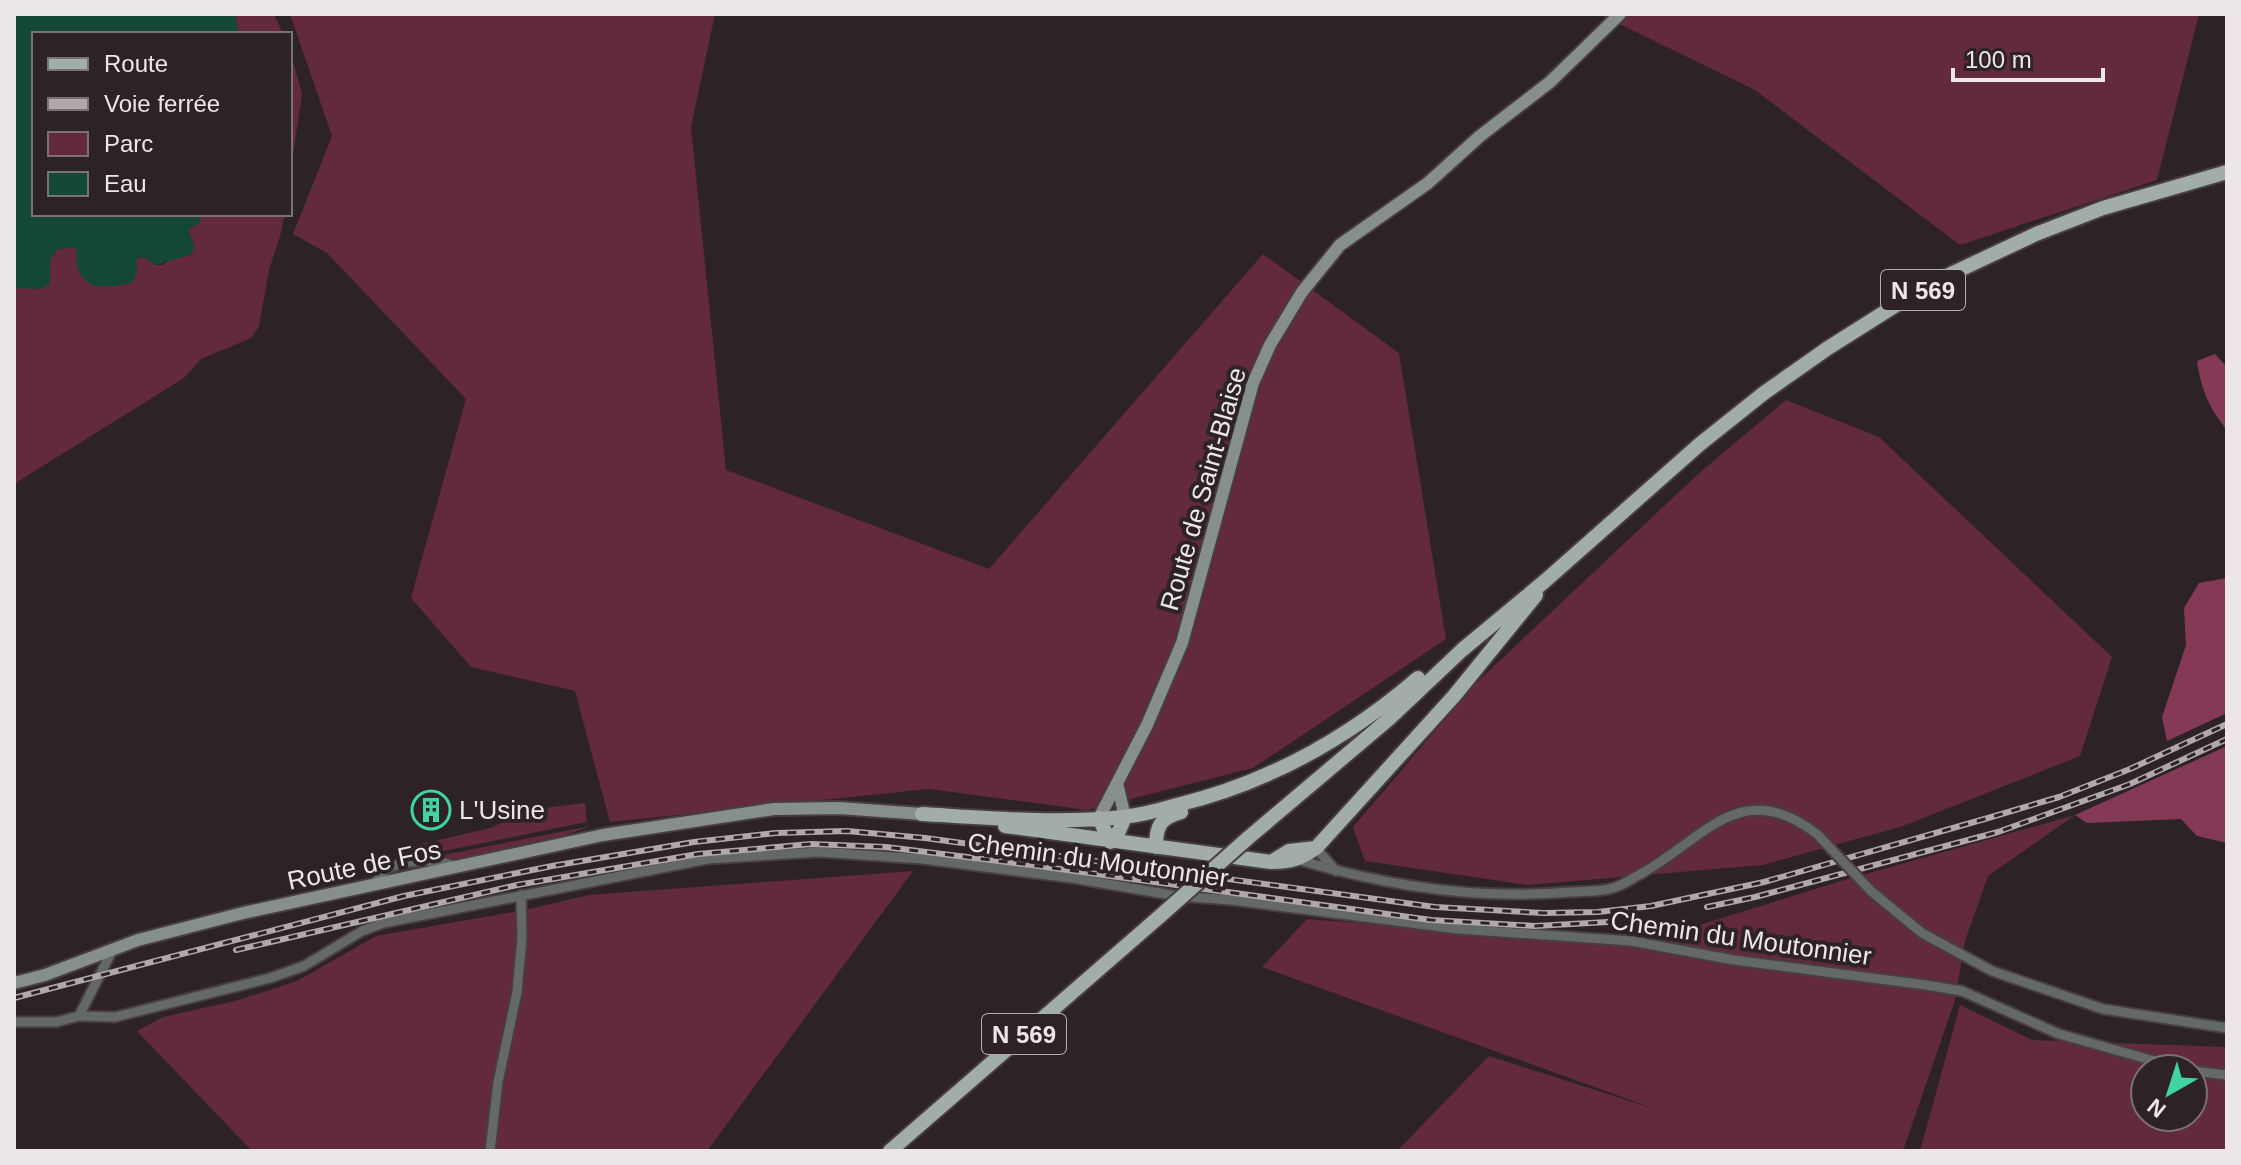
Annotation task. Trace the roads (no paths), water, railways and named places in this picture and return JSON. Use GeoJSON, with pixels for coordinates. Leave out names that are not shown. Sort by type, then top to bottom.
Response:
{"type":"FeatureCollection","features":[{"type":"Feature","properties":{"kind":"main road","name":"N 569"},"geometry":{"type":"LineString","coordinates":[[890,1151],[1390,718],[1462,650],[1700,444],[1754,402],[1828,348],[1953,273],[2036,234],[2103,208],[2227,172]]}},
{"type":"Feature","properties":{"kind":"main road","name":"N 569"},"geometry":{"type":"LineString","coordinates":[[1316,848],[1454,696],[1529,606],[1545,581]]}},
{"type":"Feature","properties":{"kind":"main road"},"geometry":{"type":"LineString","coordinates":[[922,814],[1044,820],[1125,817],[1207,798],[1254,782],[1298,761],[1388,705],[1433,666],[1462,650]]}},
{"type":"Feature","properties":{"kind":"main road"},"geometry":{"type":"LineString","coordinates":[[1156,847],[1156,829],[1166,817],[1232,796],[1254,782]]}},
{"type":"Feature","properties":{"kind":"main road"},"geometry":{"type":"LineString","coordinates":[[922,814],[1271,862],[1299,860],[1316,848]]}},
{"type":"Feature","properties":{"kind":"main road"},"geometry":{"type":"LineString","coordinates":[[1110,842],[1125,817]]}},
{"type":"Feature","properties":{"kind":"main road"},"geometry":{"type":"LineString","coordinates":[[1125,817],[1131,830],[1156,847]]}},
{"type":"Feature","properties":{"kind":"main road"},"geometry":{"type":"LineString","coordinates":[[1099,818],[1110,842]]}},
{"type":"Feature","properties":{"kind":"main road"},"geometry":{"type":"LineString","coordinates":[[1271,862],[1289,851],[1316,848]]}},
{"type":"Feature","properties":{"kind":"street","name":"Route de Saint-Blaise"},"geometry":{"type":"LineString","coordinates":[[1099,818],[1147,725],[1182,643],[1253,383],[1270,345],[1302,292],[1340,245],[1428,183],[1480,136],[1550,82],[1620,14]]}},
{"type":"Feature","properties":{"kind":"street"},"geometry":{"type":"LineString","coordinates":[[1117,783],[1125,817]]}},
{"type":"Feature","properties":{"kind":"street","name":"Route de Fos"},"geometry":{"type":"LineString","coordinates":[[14,983],[45,975],[113,949],[243,913],[603,835],[774,809],[839,808],[922,814]]}},
{"type":"Feature","properties":{"kind":"street"},"geometry":{"type":"LineString","coordinates":[[1299,860],[1351,875],[1476,893],[1555,893],[1614,888],[1647,871],[1699,832],[1734,813],[1763,810],[1796,818],[1817,834],[1871,891],[1922,933],[1992,971],[2103,1009],[2227,1028]]}},
{"type":"Feature","properties":{"kind":"street"},"geometry":{"type":"LineString","coordinates":[[1316,848],[1336,871]]}},
{"type":"Feature","properties":{"kind":"street","name":"Chemin du Moutonnier"},"geometry":{"type":"LineString","coordinates":[[14,1022],[56,1022],[79,1016],[115,1017],[270,978],[304,966],[362,931],[383,923],[707,859],[818,852],[923,859],[1072,878],[1177,896],[1458,929],[1631,941],[1734,960],[1926,985],[1962,991],[2059,1034],[2129,1054]]}},
{"type":"Feature","properties":{"kind":"street"},"geometry":{"type":"LineString","coordinates":[[490,1151],[498,1082],[517,992],[522,938],[521,895]]}},
{"type":"Feature","properties":{"kind":"street"},"geometry":{"type":"LineString","coordinates":[[79,1016],[113,949]]}},
{"type":"Feature","properties":{"kind":"water"},"geometry":{"type":"Polygon","coordinates":[[[14,14],[235,14],[238,32],[32,32],[32,216],[198,216],[201,222],[188,230],[194,246],[192,254],[156,265],[144,257],[137,258],[137,271],[132,283],[108,287],[90,283],[79,271],[76,247],[58,249],[50,259],[50,284],[40,289],[14,288],[14,14]]]}},
{"type":"Feature","properties":{"kind":"railway"},"geometry":{"type":"LineString","coordinates":[[14,998],[404,896],[552,866],[694,842],[776,833],[847,831],[925,838],[1435,907],[1544,913],[1598,912],[1651,906],[1764,882],[2059,797],[2130,769],[2227,724]]}},
{"type":"Feature","properties":{"kind":"railway"},"geometry":{"type":"LineString","coordinates":[[1707,907],[1998,832],[2130,784],[2227,739]]}},
{"type":"Feature","properties":{"kind":"railway"},"geometry":{"type":"LineString","coordinates":[[236,950],[517,885],[698,854],[811,844],[886,847],[1431,920],[1535,926],[1608,922]]}},
{"type":"Feature","properties":{"kind":"place","name":"L'Usine"},"geometry":{"type":"Point","coordinates":[431,810]}}]}
